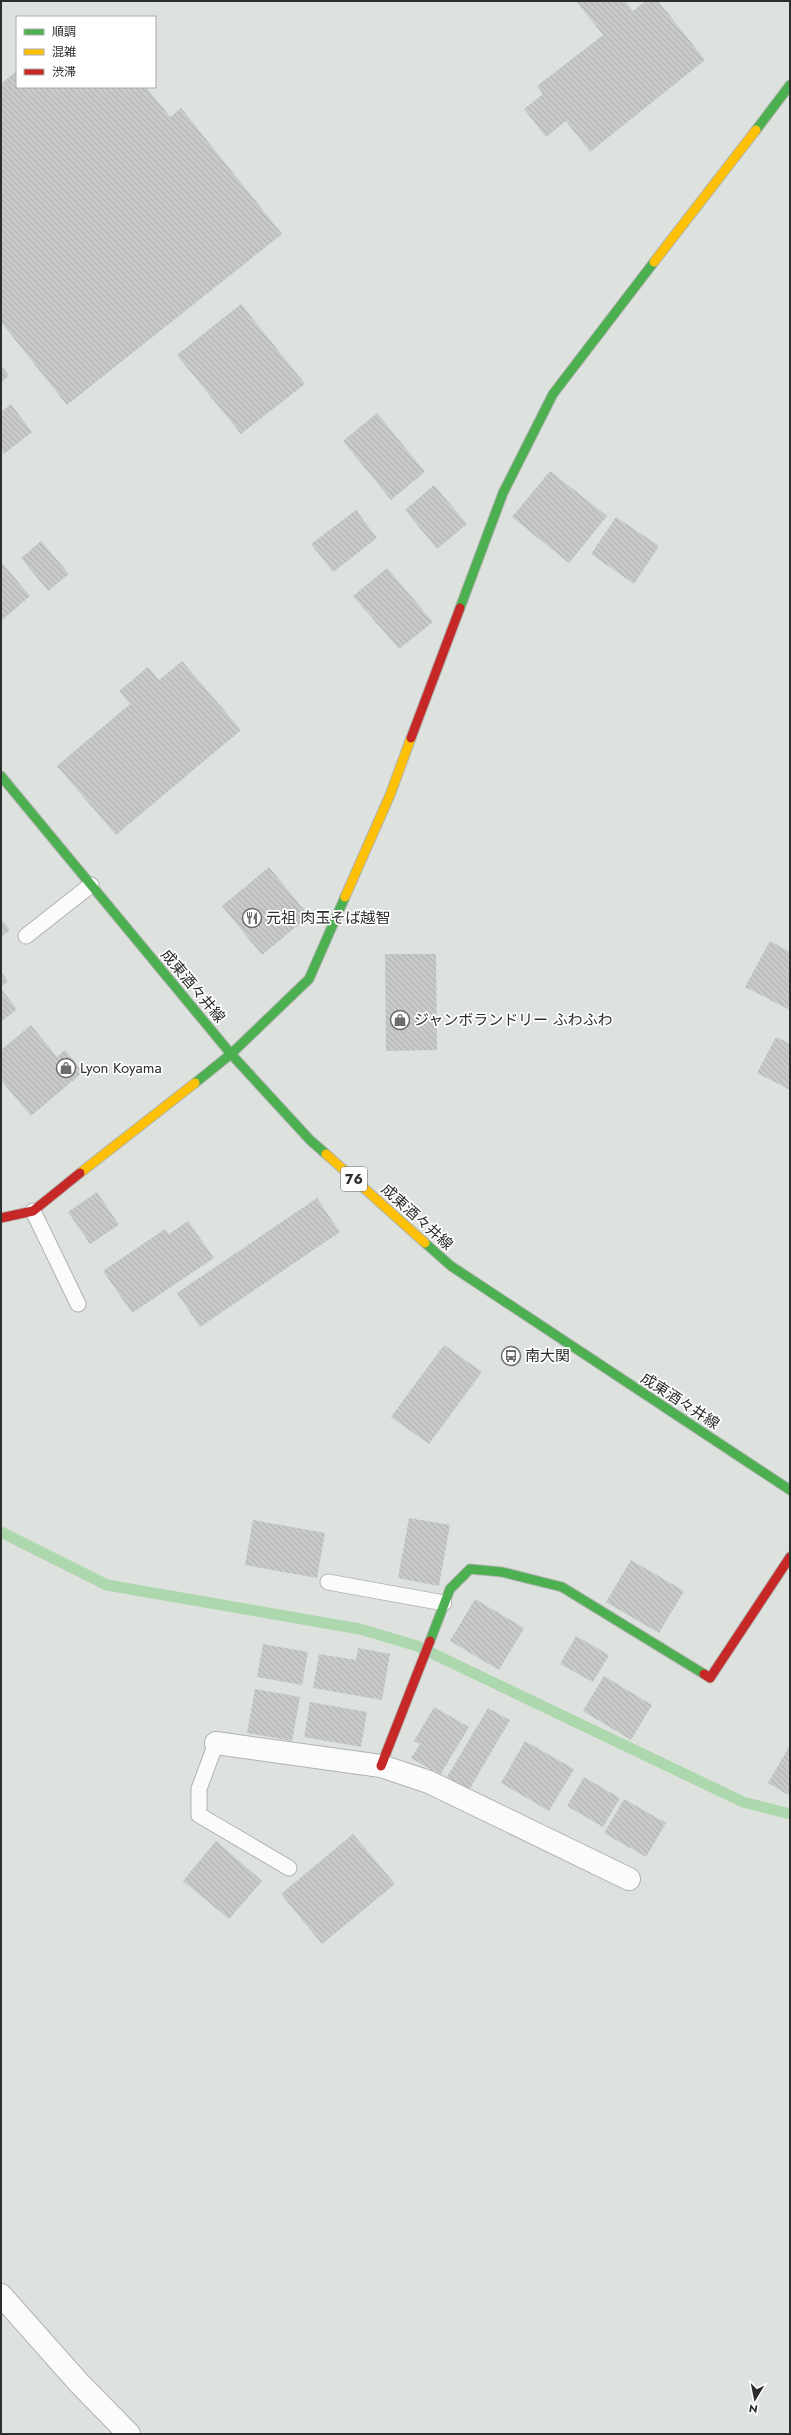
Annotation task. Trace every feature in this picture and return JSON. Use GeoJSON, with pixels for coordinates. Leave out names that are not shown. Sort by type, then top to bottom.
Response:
{"type":"FeatureCollection","features":[{"type":"Feature","properties":{"kind":"street"},"geometry":{"type":"LineString","coordinates":[[1,1218],[33,1211],[231,1054],[309,979],[390,794],[503,494],[552,394],[790,85]]}},
{"type":"Feature","properties":{"kind":"street","name":"成東酒々井線"},"geometry":{"type":"LineString","coordinates":[[1,776],[231,1054],[310,1140],[450,1266],[790,1490]]}},
{"type":"Feature","properties":{"kind":"street"},"geometry":{"type":"LineString","coordinates":[[381,1766],[444,1603],[450,1590],[470,1569],[502,1572],[562,1587],[710,1678],[790,1556]]}},
{"type":"Feature","properties":{"kind":"street"},"geometry":{"type":"LineString","coordinates":[[216,1743],[381,1766],[429,1782],[629,1879]]}},
{"type":"Feature","properties":{"kind":"street"},"geometry":{"type":"LineString","coordinates":[[1,2295],[79,2383],[129,2434]]}},
{"type":"Feature","properties":{"kind":"lane"},"geometry":{"type":"LineString","coordinates":[[26,936],[91,885]]}},
{"type":"Feature","properties":{"kind":"lane"},"geometry":{"type":"LineString","coordinates":[[33,1211],[78,1304]]}},
{"type":"Feature","properties":{"kind":"lane"},"geometry":{"type":"LineString","coordinates":[[328,1582],[444,1603]]}},
{"type":"Feature","properties":{"kind":"lane"},"geometry":{"type":"LineString","coordinates":[[216,1743],[199,1789],[199,1815],[290,1868]]}},
{"type":"Feature","properties":{"kind":"building"},"geometry":{"type":"Polygon","coordinates":[[[576,1],[625,1],[633,11],[645,1],[658,1],[705,60],[590,152],[566,121],[546,137],[524,109],[543,94],[537,86],[603,35],[576,1]]]}},
{"type":"Feature","properties":{"kind":"building"},"geometry":{"type":"Polygon","coordinates":[[[16,72],[16,88],[147,88],[170,117],[181,108],[282,234],[67,405],[1,322],[1,84],[16,72]]]}},
{"type":"Feature","properties":{"kind":"building"},"geometry":{"type":"Polygon","coordinates":[[[241,304],[305,384],[241,434],[177,355],[241,304]]]}},
{"type":"Feature","properties":{"kind":"building"},"geometry":{"type":"Polygon","coordinates":[[[1,365],[9,376],[1,382],[1,365]]]}},
{"type":"Feature","properties":{"kind":"building"},"geometry":{"type":"Polygon","coordinates":[[[11,404],[32,432],[4,454],[1,450],[1,412],[11,404]]]}},
{"type":"Feature","properties":{"kind":"building"},"geometry":{"type":"Polygon","coordinates":[[[377,413],[425,472],[391,500],[343,441],[377,413]]]}},
{"type":"Feature","properties":{"kind":"building"},"geometry":{"type":"Polygon","coordinates":[[[550,471],[607,516],[569,563],[512,517],[550,471]]]}},
{"type":"Feature","properties":{"kind":"building"},"geometry":{"type":"Polygon","coordinates":[[[434,485],[467,524],[437,549],[405,510],[434,485]]]}},
{"type":"Feature","properties":{"kind":"building"},"geometry":{"type":"Polygon","coordinates":[[[356,510],[377,538],[333,572],[311,544],[356,510]]]}},
{"type":"Feature","properties":{"kind":"building"},"geometry":{"type":"Polygon","coordinates":[[[616,517],[659,546],[634,584],[591,554],[616,517]]]}},
{"type":"Feature","properties":{"kind":"building"},"geometry":{"type":"Polygon","coordinates":[[[41,541],[69,574],[48,591],[21,558],[41,541]]]}},
{"type":"Feature","properties":{"kind":"building"},"geometry":{"type":"Polygon","coordinates":[[[3,564],[30,596],[1,621],[1,565],[3,564]]]}},
{"type":"Feature","properties":{"kind":"building"},"geometry":{"type":"Polygon","coordinates":[[[387,568],[433,622],[399,649],[353,596],[387,568]]]}},
{"type":"Feature","properties":{"kind":"building"},"geometry":{"type":"Polygon","coordinates":[[[182,661],[241,730],[116,835],[57,766],[130,704],[119,691],[148,667],[159,680],[182,661]]]}},
{"type":"Feature","properties":{"kind":"building"},"geometry":{"type":"Polygon","coordinates":[[[269,867],[309,916],[262,955],[222,906],[269,867]]]}},
{"type":"Feature","properties":{"kind":"building"},"geometry":{"type":"Polygon","coordinates":[[[1,919],[10,930],[1,937],[1,919]]]}},
{"type":"Feature","properties":{"kind":"building"},"geometry":{"type":"Polygon","coordinates":[[[770,941],[790,952],[790,1010],[745,987],[770,941]]]}},
{"type":"Feature","properties":{"kind":"building"},"geometry":{"type":"Polygon","coordinates":[[[385,954],[436,954],[437,1050],[386,1051],[385,954]]]}},
{"type":"Feature","properties":{"kind":"building"},"geometry":{"type":"Polygon","coordinates":[[[1,972],[8,981],[1,987],[1,972]]]}},
{"type":"Feature","properties":{"kind":"building"},"geometry":{"type":"Polygon","coordinates":[[[1,989],[17,1009],[1,1022],[1,989]]]}},
{"type":"Feature","properties":{"kind":"building"},"geometry":{"type":"Polygon","coordinates":[[[31,1025],[57,1057],[65,1050],[83,1072],[31,1116],[1,1080],[1,1050],[31,1025]]]}},
{"type":"Feature","properties":{"kind":"building"},"geometry":{"type":"Polygon","coordinates":[[[776,1037],[790,1044],[790,1090],[757,1073],[776,1037]]]}},
{"type":"Feature","properties":{"kind":"building"},"geometry":{"type":"Polygon","coordinates":[[[97,1192],[119,1225],[90,1244],[68,1212],[97,1192]]]}},
{"type":"Feature","properties":{"kind":"building"},"geometry":{"type":"Polygon","coordinates":[[[317,1198],[340,1232],[200,1327],[177,1293],[317,1198]]]}},
{"type":"Feature","properties":{"kind":"building"},"geometry":{"type":"Polygon","coordinates":[[[188,1221],[214,1258],[132,1313],[103,1271],[165,1229],[169,1234],[188,1221]]]}},
{"type":"Feature","properties":{"kind":"building"},"geometry":{"type":"Polygon","coordinates":[[[444,1345],[482,1372],[429,1444],[391,1417],[444,1345]]]}},
{"type":"Feature","properties":{"kind":"building"},"geometry":{"type":"Polygon","coordinates":[[[409,1518],[450,1525],[439,1586],[398,1578],[409,1518]]]}},
{"type":"Feature","properties":{"kind":"building"},"geometry":{"type":"Polygon","coordinates":[[[253,1520],[325,1533],[317,1578],[245,1565],[253,1520]]]}},
{"type":"Feature","properties":{"kind":"building"},"geometry":{"type":"Polygon","coordinates":[[[631,1560],[684,1591],[659,1633],[606,1602],[631,1560]]]}},
{"type":"Feature","properties":{"kind":"building"},"geometry":{"type":"Polygon","coordinates":[[[475,1599],[524,1628],[499,1670],[450,1641],[475,1599]]]}},
{"type":"Feature","properties":{"kind":"building"},"geometry":{"type":"Polygon","coordinates":[[[576,1636],[609,1655],[593,1682],[560,1664],[576,1636]]]}},
{"type":"Feature","properties":{"kind":"building"},"geometry":{"type":"Polygon","coordinates":[[[263,1644],[308,1652],[302,1685],[257,1677],[263,1644]]]}},
{"type":"Feature","properties":{"kind":"building"},"geometry":{"type":"Polygon","coordinates":[[[358,1648],[390,1654],[382,1700],[313,1688],[319,1654],[356,1660],[358,1648]]]}},
{"type":"Feature","properties":{"kind":"building"},"geometry":{"type":"Polygon","coordinates":[[[604,1676],[652,1705],[631,1740],[583,1711],[604,1676]]]}},
{"type":"Feature","properties":{"kind":"building"},"geometry":{"type":"Polygon","coordinates":[[[255,1689],[300,1697],[292,1741],[247,1733],[255,1689]]]}},
{"type":"Feature","properties":{"kind":"building"},"geometry":{"type":"Polygon","coordinates":[[[310,1702],[367,1712],[361,1747],[304,1737],[310,1702]]]}},
{"type":"Feature","properties":{"kind":"building"},"geometry":{"type":"Polygon","coordinates":[[[434,1707],[469,1727],[440,1775],[411,1758],[420,1744],[414,1741],[434,1707]]]}},
{"type":"Feature","properties":{"kind":"building"},"geometry":{"type":"Polygon","coordinates":[[[488,1708],[510,1720],[469,1790],[447,1777],[488,1708]]]}},
{"type":"Feature","properties":{"kind":"building"},"geometry":{"type":"Polygon","coordinates":[[[525,1741],[574,1769],[549,1811],[501,1783],[525,1741]]]}},
{"type":"Feature","properties":{"kind":"building"},"geometry":{"type":"Polygon","coordinates":[[[790,1745],[790,1796],[768,1783],[790,1745]]]}},
{"type":"Feature","properties":{"kind":"building"},"geometry":{"type":"Polygon","coordinates":[[[584,1777],[620,1798],[603,1827],[567,1806],[584,1777]]]}},
{"type":"Feature","properties":{"kind":"building"},"geometry":{"type":"Polygon","coordinates":[[[624,1799],[666,1823],[646,1857],[604,1833],[624,1799]]]}},
{"type":"Feature","properties":{"kind":"building"},"geometry":{"type":"Polygon","coordinates":[[[353,1834],[395,1884],[322,1944],[281,1894],[353,1834]]]}},
{"type":"Feature","properties":{"kind":"building"},"geometry":{"type":"Polygon","coordinates":[[[216,1841],[262,1881],[229,1919],[183,1881],[216,1841]]]}},
{"type":"Feature","properties":{"kind":"waterway"},"geometry":{"type":"LineString","coordinates":[[1,1532],[107,1585],[360,1629],[417,1646],[743,1802],[790,1814]]}},
{"type":"Feature","properties":{"kind":"traffic: fast"},"geometry":{"type":"LineString","coordinates":[[756,130],[790,85]]}},
{"type":"Feature","properties":{"kind":"traffic: fast"},"geometry":{"type":"LineString","coordinates":[[460,608],[503,493],[553,394],[654,262]]}},
{"type":"Feature","properties":{"kind":"traffic: fast"},"geometry":{"type":"LineString","coordinates":[[1,776],[231,1054],[310,1140],[326,1154]]}},
{"type":"Feature","properties":{"kind":"traffic: fast"},"geometry":{"type":"LineString","coordinates":[[195,1083],[231,1054],[309,979],[345,897]]}},
{"type":"Feature","properties":{"kind":"traffic: fast"},"geometry":{"type":"LineString","coordinates":[[425,1243],[451,1266],[790,1490]]}},
{"type":"Feature","properties":{"kind":"traffic: fast"},"geometry":{"type":"LineString","coordinates":[[430,1641],[450,1589],[470,1569],[502,1572],[562,1587],[704,1674]]}},
{"type":"Feature","properties":{"kind":"traffic: slow"},"geometry":{"type":"LineString","coordinates":[[654,262],[756,130]]}},
{"type":"Feature","properties":{"kind":"traffic: slow"},"geometry":{"type":"LineString","coordinates":[[345,897],[390,795],[411,738]]}},
{"type":"Feature","properties":{"kind":"traffic: slow"},"geometry":{"type":"LineString","coordinates":[[80,1173],[195,1083]]}},
{"type":"Feature","properties":{"kind":"traffic: slow"},"geometry":{"type":"LineString","coordinates":[[326,1154],[425,1243]]}},
{"type":"Feature","properties":{"kind":"traffic: jam"},"geometry":{"type":"LineString","coordinates":[[411,738],[460,608]]}},
{"type":"Feature","properties":{"kind":"traffic: jam"},"geometry":{"type":"LineString","coordinates":[[1,1218],[33,1211],[80,1173]]}},
{"type":"Feature","properties":{"kind":"traffic: jam"},"geometry":{"type":"LineString","coordinates":[[704,1674],[710,1678],[790,1557]]}},
{"type":"Feature","properties":{"kind":"traffic: jam"},"geometry":{"type":"LineString","coordinates":[[381,1766],[430,1641]]}},
{"type":"Feature","properties":{"kind":"place","name":"元祖 肉玉そば越智"},"geometry":{"type":"Point","coordinates":[252,918]}},
{"type":"Feature","properties":{"kind":"place","name":"ジャンボランドリー ふわふわ"},"geometry":{"type":"Point","coordinates":[400,1020]}},
{"type":"Feature","properties":{"kind":"place","name":"Lyon Koyama"},"geometry":{"type":"Point","coordinates":[66,1068]}},
{"type":"Feature","properties":{"kind":"place","name":"南大関"},"geometry":{"type":"Point","coordinates":[511,1356]}}]}
